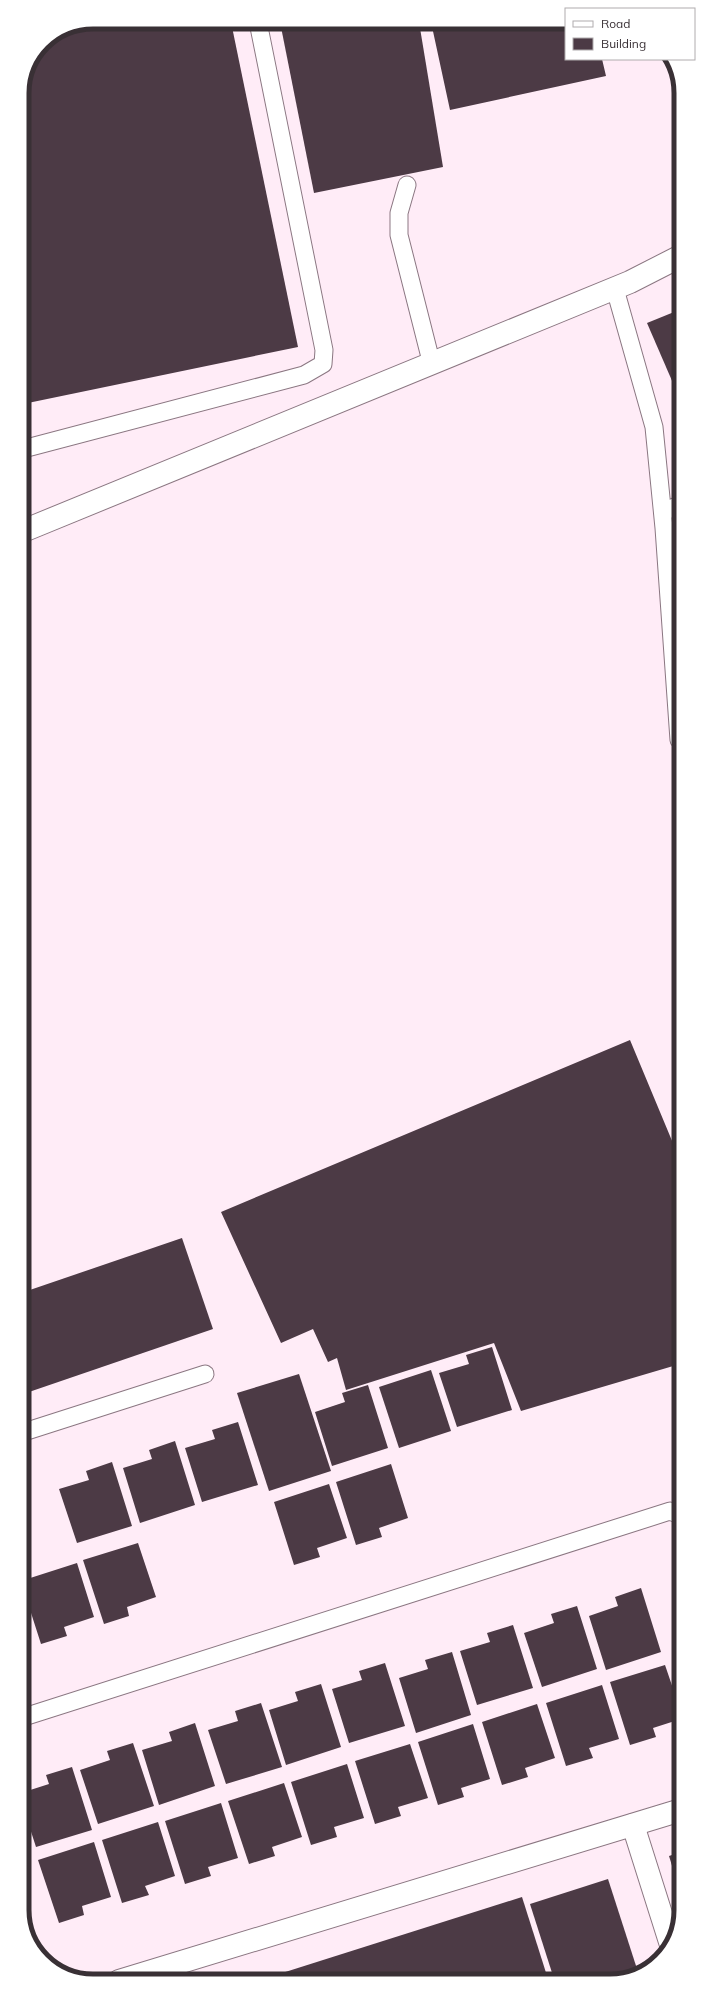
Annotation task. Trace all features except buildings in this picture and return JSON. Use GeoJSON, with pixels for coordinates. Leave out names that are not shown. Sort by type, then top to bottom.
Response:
{"type":"FeatureCollection","features":[{"type":"Feature","properties":{"kind":"street"},"geometry":{"type":"LineString","coordinates":[[29,529],[615,289],[674,260]]}},
{"type":"Feature","properties":{"kind":"street"},"geometry":{"type":"LineString","coordinates":[[142,1974],[674,1812]]}},
{"type":"Feature","properties":{"kind":"street"},"geometry":{"type":"LineString","coordinates":[[633,1826],[668,1936]]}},
{"type":"Feature","properties":{"kind":"lane"},"geometry":{"type":"LineString","coordinates":[[29,447],[304,375],[323,364],[324,350],[259,29]]}},
{"type":"Feature","properties":{"kind":"lane"},"geometry":{"type":"LineString","coordinates":[[407,185],[399,213],[399,235],[432,365]]}},
{"type":"Feature","properties":{"kind":"lane"},"geometry":{"type":"LineString","coordinates":[[615,289],[654,427],[663,512],[674,669]]}},
{"type":"Feature","properties":{"kind":"lane"},"geometry":{"type":"LineString","coordinates":[[663,512],[674,507]]}},
{"type":"Feature","properties":{"kind":"lane"},"geometry":{"type":"LineString","coordinates":[[29,1430],[205,1374]]}},
{"type":"Feature","properties":{"kind":"lane"},"geometry":{"type":"LineString","coordinates":[[29,1715],[670,1511],[674,1513]]}}]}
